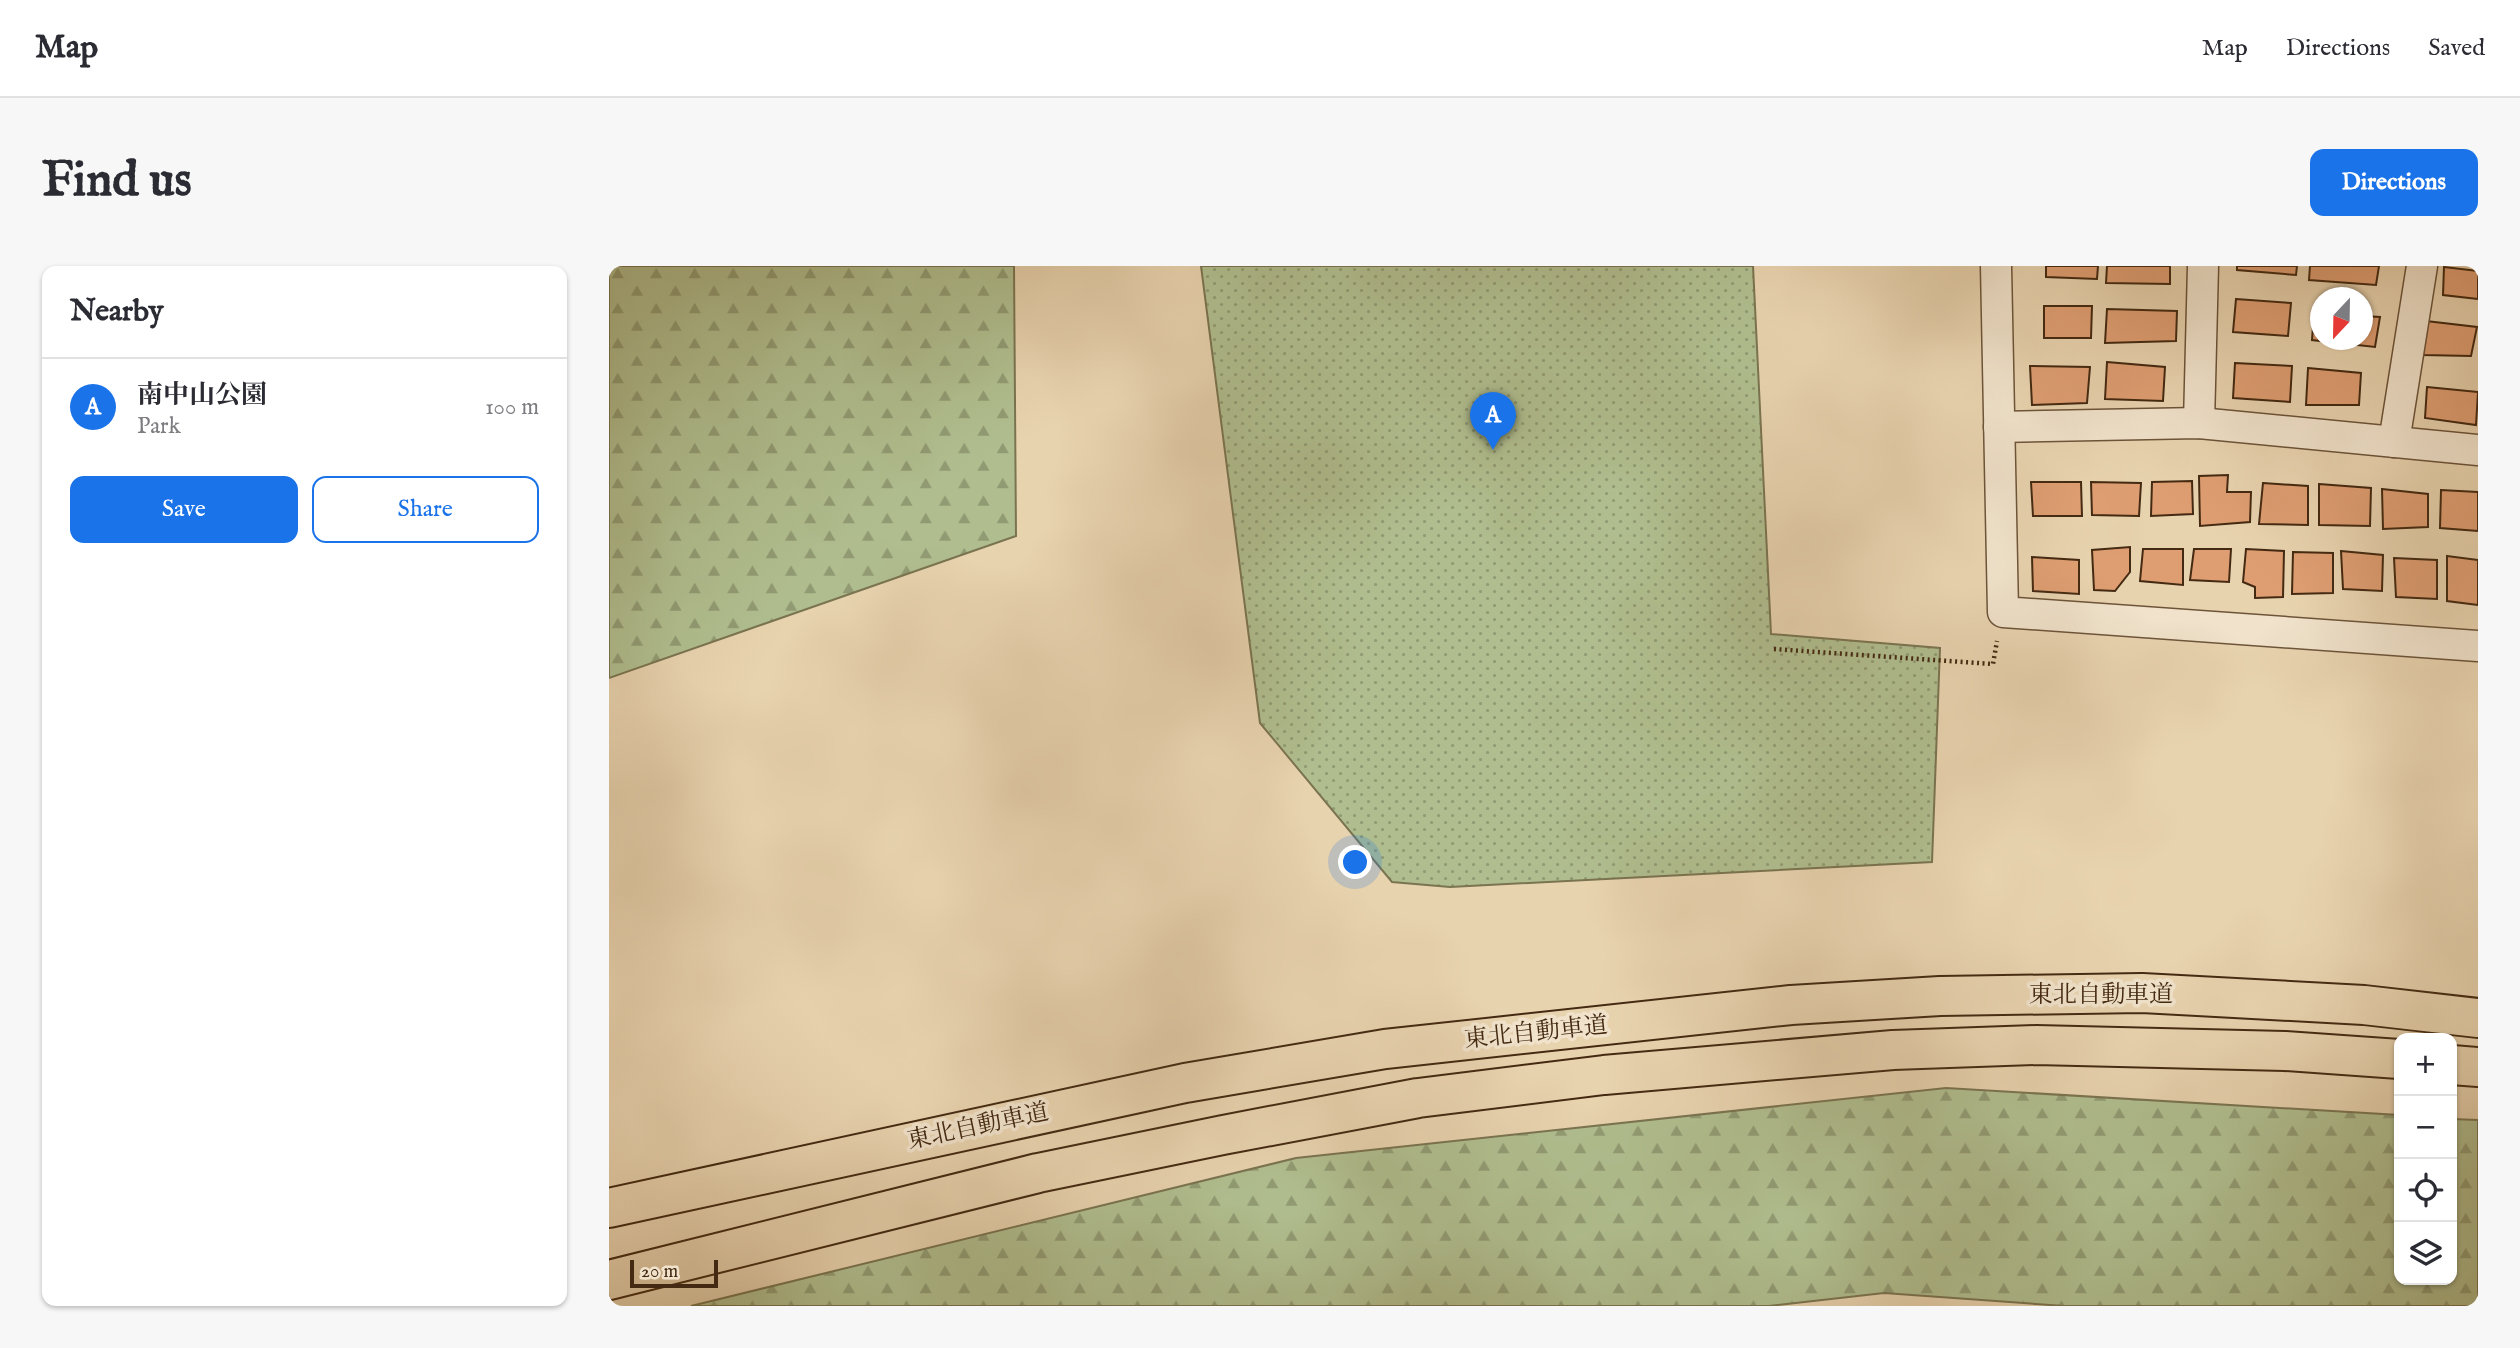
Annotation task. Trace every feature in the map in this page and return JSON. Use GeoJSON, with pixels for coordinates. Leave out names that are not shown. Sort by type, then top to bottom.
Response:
{"type":"FeatureCollection","features":[{"type":"Feature","properties":{"kind":"highway","name":"東北自動車道"},"geometry":{"type":"LineString","coordinates":[[609,1208],[1185,1083],[1385,1049],[1763,1008],[1940,996],[2142,993],[2364,1005],[2478,1017]]}},
{"type":"Feature","properties":{"kind":"highway","name":"東北自動車道"},"geometry":{"type":"LineString","coordinates":[[613,1279],[1038,1173],[1418,1098],[1604,1075],[1893,1050],[2036,1045],[2285,1051],[2394,1059]]}},
{"type":"Feature","properties":{"kind":"highway"},"geometry":{"type":"LineString","coordinates":[[2457,1065],[2478,1067]]}},
{"type":"Feature","properties":{"kind":"street"},"geometry":{"type":"LineString","coordinates":[[1996,266],[2003,612],[2478,646]]}},
{"type":"Feature","properties":{"kind":"street"},"geometry":{"type":"LineString","coordinates":[[2199,423],[2203,266]]}},
{"type":"Feature","properties":{"kind":"street"},"geometry":{"type":"LineString","coordinates":[[2394,442],[2422,266]]}},
{"type":"Feature","properties":{"kind":"street"},"geometry":{"type":"LineString","coordinates":[[1999,427],[2199,423],[2478,450]]}},
{"type":"Feature","properties":{"kind":"path"},"geometry":{"type":"LineString","coordinates":[[1774,649],[1993,664],[2003,612]]}},
{"type":"Feature","properties":{"kind":"green space"},"geometry":{"type":"Polygon","coordinates":[[[609,266],[1014,266],[1016,536],[609,678],[609,266]]]}},
{"type":"Feature","properties":{"kind":"green space"},"geometry":{"type":"Polygon","coordinates":[[[1201,266],[1753,266],[1771,634],[1940,648],[1932,862],[1450,887],[1392,882],[1260,723],[1201,266]]]}},
{"type":"Feature","properties":{"kind":"green space"},"geometry":{"type":"Polygon","coordinates":[[[1946,1088],[2394,1115],[2394,1285],[2457,1285],[2457,1119],[2478,1120],[2478,1306],[2064,1306],[1884,1293],[1769,1306],[691,1306],[1296,1158],[1946,1088]]]}},
{"type":"Feature","properties":{"kind":"building"},"geometry":{"type":"Polygon","coordinates":[[[2046,266],[2098,266],[2097,279],[2046,277],[2046,266]]]}},
{"type":"Feature","properties":{"kind":"building"},"geometry":{"type":"Polygon","coordinates":[[[2107,266],[2170,266],[2170,284],[2106,283],[2107,266]]]}},
{"type":"Feature","properties":{"kind":"building"},"geometry":{"type":"Polygon","coordinates":[[[2237,266],[2297,266],[2296,275],[2237,270],[2237,266]]]}},
{"type":"Feature","properties":{"kind":"building"},"geometry":{"type":"Polygon","coordinates":[[[2310,266],[2379,266],[2376,285],[2309,280],[2310,266]]]}},
{"type":"Feature","properties":{"kind":"building"},"geometry":{"type":"Polygon","coordinates":[[[2444,267],[2478,271],[2478,299],[2443,295],[2444,267]]]}},
{"type":"Feature","properties":{"kind":"building"},"geometry":{"type":"Polygon","coordinates":[[[2236,299],[2291,303],[2288,336],[2233,332],[2236,299]]]}},
{"type":"Feature","properties":{"kind":"building"},"geometry":{"type":"Polygon","coordinates":[[[2044,306],[2092,306],[2091,338],[2044,338],[2044,306]]]}},
{"type":"Feature","properties":{"kind":"building"},"geometry":{"type":"Polygon","coordinates":[[[2107,309],[2177,311],[2176,341],[2105,343],[2107,309]]]}},
{"type":"Feature","properties":{"kind":"building"},"geometry":{"type":"Polygon","coordinates":[[[2373,317],[2380,317],[2373,347],[2373,317]]]}},
{"type":"Feature","properties":{"kind":"building"},"geometry":{"type":"Polygon","coordinates":[[[2426,321],[2477,327],[2471,356],[2423,355],[2426,321]]]}},
{"type":"Feature","properties":{"kind":"building"},"geometry":{"type":"Polygon","coordinates":[[[2107,362],[2165,367],[2163,401],[2105,399],[2107,362]]]}},
{"type":"Feature","properties":{"kind":"building"},"geometry":{"type":"Polygon","coordinates":[[[2235,363],[2292,366],[2290,402],[2233,398],[2235,363]]]}},
{"type":"Feature","properties":{"kind":"building"},"geometry":{"type":"Polygon","coordinates":[[[2030,366],[2090,367],[2087,403],[2032,405],[2030,366]]]}},
{"type":"Feature","properties":{"kind":"building"},"geometry":{"type":"Polygon","coordinates":[[[2308,368],[2361,373],[2359,405],[2306,405],[2308,368]]]}},
{"type":"Feature","properties":{"kind":"building"},"geometry":{"type":"Polygon","coordinates":[[[2427,387],[2478,392],[2476,425],[2425,418],[2427,387]]]}},
{"type":"Feature","properties":{"kind":"building"},"geometry":{"type":"Polygon","coordinates":[[[2228,475],[2227,492],[2251,492],[2250,522],[2200,526],[2199,476],[2228,475]]]}},
{"type":"Feature","properties":{"kind":"building"},"geometry":{"type":"Polygon","coordinates":[[[2192,481],[2193,514],[2151,516],[2152,482],[2192,481]]]}},
{"type":"Feature","properties":{"kind":"building"},"geometry":{"type":"Polygon","coordinates":[[[2031,482],[2081,482],[2082,516],[2033,516],[2031,482]]]}},
{"type":"Feature","properties":{"kind":"building"},"geometry":{"type":"Polygon","coordinates":[[[2091,482],[2141,483],[2139,516],[2092,515],[2091,482]]]}},
{"type":"Feature","properties":{"kind":"building"},"geometry":{"type":"Polygon","coordinates":[[[2263,483],[2308,486],[2308,525],[2259,524],[2263,483]]]}},
{"type":"Feature","properties":{"kind":"building"},"geometry":{"type":"Polygon","coordinates":[[[2319,484],[2371,488],[2370,526],[2319,525],[2319,484]]]}},
{"type":"Feature","properties":{"kind":"building"},"geometry":{"type":"Polygon","coordinates":[[[2382,489],[2428,494],[2428,527],[2383,529],[2382,489]]]}},
{"type":"Feature","properties":{"kind":"building"},"geometry":{"type":"Polygon","coordinates":[[[2441,490],[2478,492],[2478,531],[2440,528],[2441,490]]]}},
{"type":"Feature","properties":{"kind":"building"},"geometry":{"type":"Polygon","coordinates":[[[2130,547],[2130,572],[2115,591],[2094,590],[2092,550],[2130,547]]]}},
{"type":"Feature","properties":{"kind":"building"},"geometry":{"type":"Polygon","coordinates":[[[2143,549],[2183,549],[2183,585],[2140,581],[2143,549]]]}},
{"type":"Feature","properties":{"kind":"building"},"geometry":{"type":"Polygon","coordinates":[[[2194,549],[2231,549],[2229,582],[2190,580],[2194,549]]]}},
{"type":"Feature","properties":{"kind":"building"},"geometry":{"type":"Polygon","coordinates":[[[2246,549],[2284,551],[2283,597],[2255,598],[2255,587],[2243,582],[2246,549]]]}},
{"type":"Feature","properties":{"kind":"building"},"geometry":{"type":"Polygon","coordinates":[[[2341,551],[2383,555],[2382,591],[2343,589],[2341,551]]]}},
{"type":"Feature","properties":{"kind":"building"},"geometry":{"type":"Polygon","coordinates":[[[2293,552],[2333,553],[2333,593],[2292,594],[2293,552]]]}},
{"type":"Feature","properties":{"kind":"building"},"geometry":{"type":"Polygon","coordinates":[[[2447,556],[2478,560],[2478,605],[2447,601],[2447,556]]]}},
{"type":"Feature","properties":{"kind":"building"},"geometry":{"type":"Polygon","coordinates":[[[2032,557],[2079,560],[2079,594],[2033,591],[2032,557]]]}},
{"type":"Feature","properties":{"kind":"building"},"geometry":{"type":"Polygon","coordinates":[[[2394,558],[2437,560],[2437,599],[2396,597],[2394,558]]]}},
{"type":"Feature","properties":{"kind":"place","name":"南中山公園"},"geometry":{"type":"Point","coordinates":[1493,450]}}]}
